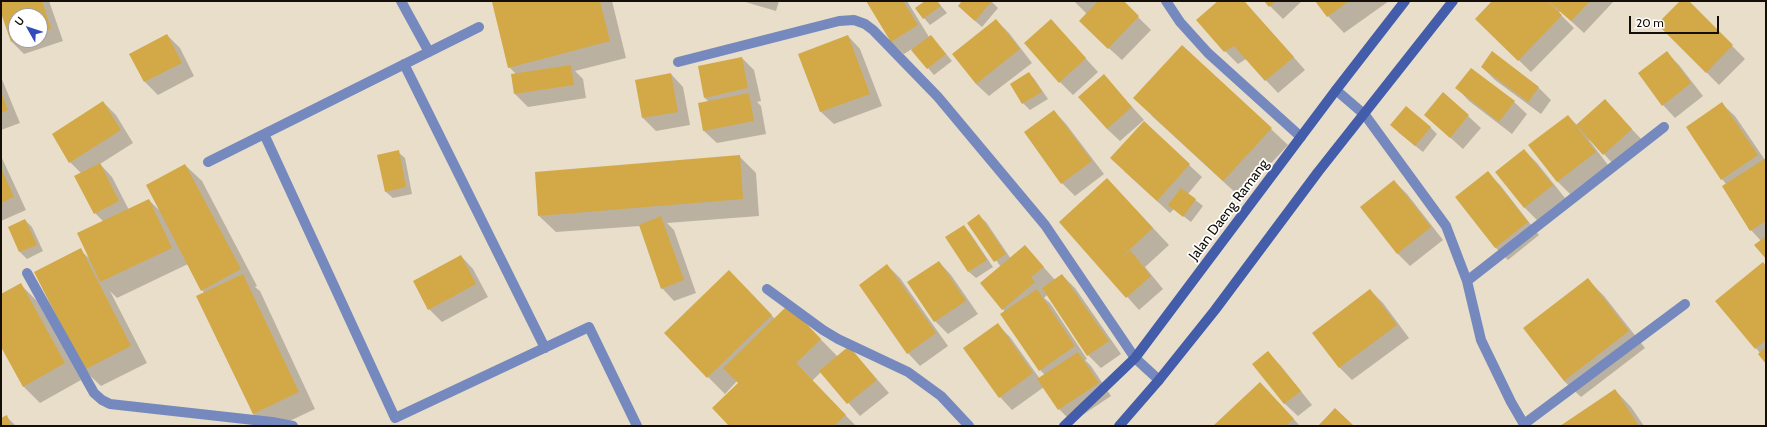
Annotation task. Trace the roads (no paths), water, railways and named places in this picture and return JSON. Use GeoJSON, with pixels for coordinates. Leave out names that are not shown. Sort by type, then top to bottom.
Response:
{"type":"FeatureCollection","features":[{"type":"Feature","properties":{"kind":"main road","name":"Jalan Daeng Ramang"},"geometry":{"type":"LineString","coordinates":[[1064,426],[1135,358],[1336,90],[1405,1]]}},
{"type":"Feature","properties":{"kind":"main road"},"geometry":{"type":"LineString","coordinates":[[1119,426],[1159,380],[1215,310],[1318,172],[1365,115],[1453,1]]}},
{"type":"Feature","properties":{"kind":"street"},"geometry":{"type":"LineString","coordinates":[[401,1],[429,52]]}},
{"type":"Feature","properties":{"kind":"street"},"geometry":{"type":"LineString","coordinates":[[1166,1],[1191,35],[1301,137]]}},
{"type":"Feature","properties":{"kind":"street"},"geometry":{"type":"LineString","coordinates":[[678,62],[839,21],[854,20],[864,24],[873,30],[938,97],[1045,225],[1135,358],[1159,380]]}},
{"type":"Feature","properties":{"kind":"street"},"geometry":{"type":"LineString","coordinates":[[208,162],[479,27]]}},
{"type":"Feature","properties":{"kind":"street"},"geometry":{"type":"LineString","coordinates":[[404,64],[545,348]]}},
{"type":"Feature","properties":{"kind":"street"},"geometry":{"type":"LineString","coordinates":[[1336,90],[1365,115],[1446,226],[1467,281],[1481,340],[1511,402],[1525,425],[1685,304]]}},
{"type":"Feature","properties":{"kind":"street"},"geometry":{"type":"LineString","coordinates":[[1467,281],[1664,127]]}},
{"type":"Feature","properties":{"kind":"street"},"geometry":{"type":"LineString","coordinates":[[264,134],[395,418],[589,327],[637,426]]}},
{"type":"Feature","properties":{"kind":"street"},"geometry":{"type":"LineString","coordinates":[[27,273],[94,393],[102,400],[110,404],[272,422],[293,426]]}},
{"type":"Feature","properties":{"kind":"street"},"geometry":{"type":"LineString","coordinates":[[767,289],[833,336],[908,372],[941,396],[969,426]]}}]}
